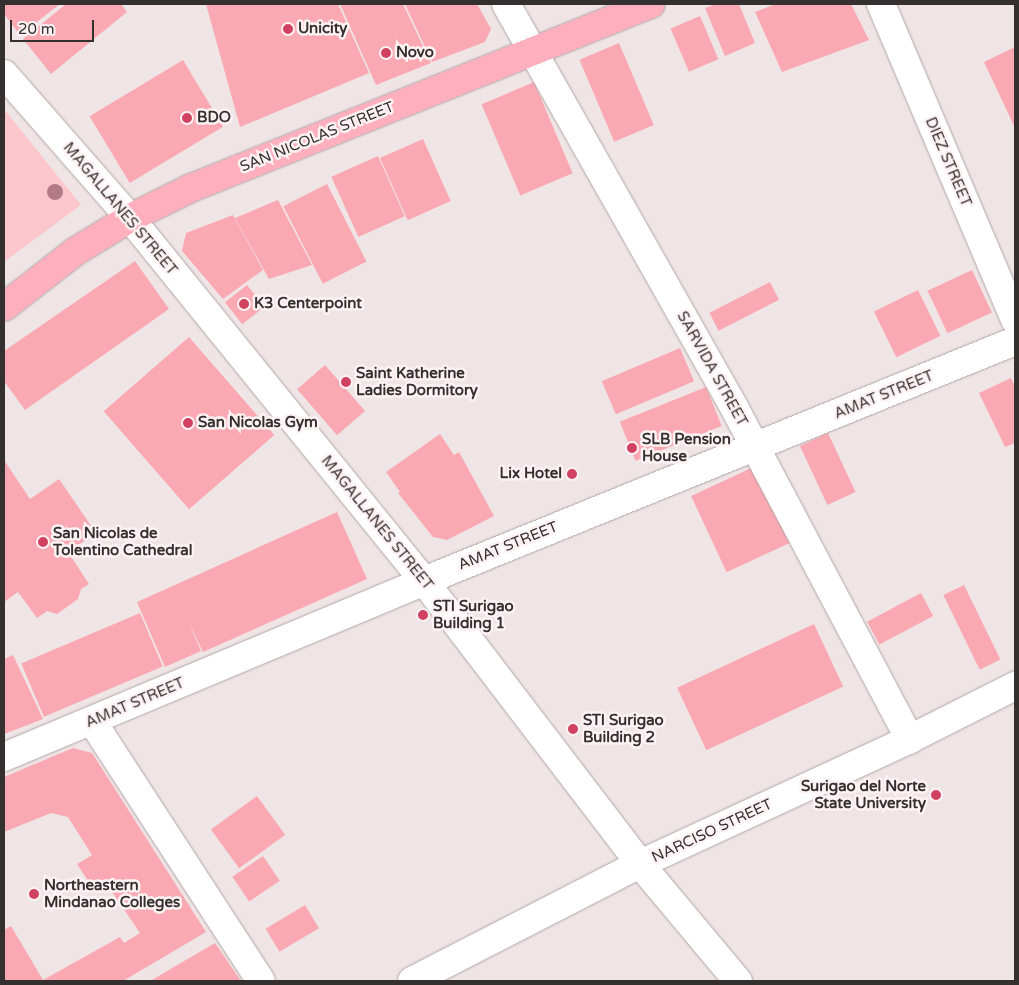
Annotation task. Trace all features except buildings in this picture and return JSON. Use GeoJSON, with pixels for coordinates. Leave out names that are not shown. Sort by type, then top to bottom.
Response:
{"type":"FeatureCollection","features":[{"type":"Feature","properties":{"kind":"main road","name":"SAN NICOLAS STREET"},"geometry":{"type":"LineString","coordinates":[[4,306],[76,251],[130,218],[191,188],[650,4]]}},
{"type":"Feature","properties":{"kind":"street","name":"SARVIDA STREET"},"geometry":{"type":"LineString","coordinates":[[506,4],[755,446],[910,739]]}},
{"type":"Feature","properties":{"kind":"street","name":"DIEZ STREET"},"geometry":{"type":"LineString","coordinates":[[881,4],[1015,320]]}},
{"type":"Feature","properties":{"kind":"street","name":"MAGALLANES STREET"},"geometry":{"type":"LineString","coordinates":[[4,74],[130,218],[424,581],[640,864],[738,981]]}},
{"type":"Feature","properties":{"kind":"street","name":"AMAT STREET"},"geometry":{"type":"LineString","coordinates":[[4,758],[424,581],[1015,341]]}},
{"type":"Feature","properties":{"kind":"street","name":"NARCISO STREET"},"geometry":{"type":"LineString","coordinates":[[412,981],[640,864],[910,739],[1015,686]]}},
{"type":"Feature","properties":{"kind":"street"},"geometry":{"type":"LineString","coordinates":[[92,721],[261,981]]}},
{"type":"Feature","properties":{"kind":"shaded area"},"geometry":{"type":"Polygon","coordinates":[[[4,109],[81,205],[4,262],[4,109]]]}},
{"type":"Feature","properties":{"kind":"place","name":"Unicity"},"geometry":{"type":"Point","coordinates":[288,29]}},
{"type":"Feature","properties":{"kind":"place","name":"Novo"},"geometry":{"type":"Point","coordinates":[386,53]}},
{"type":"Feature","properties":{"kind":"place","name":"BDO"},"geometry":{"type":"Point","coordinates":[187,118]}},
{"type":"Feature","properties":{"kind":"place","name":"K3 Centerpoint"},"geometry":{"type":"Point","coordinates":[244,304]}},
{"type":"Feature","properties":{"kind":"place","name":"Saint Katherine Ladies Dormitory"},"geometry":{"type":"Point","coordinates":[346,382]}},
{"type":"Feature","properties":{"kind":"place","name":"San Nicolas Gym"},"geometry":{"type":"Point","coordinates":[188,423]}},
{"type":"Feature","properties":{"kind":"place","name":"SLB Pension House"},"geometry":{"type":"Point","coordinates":[632,448]}},
{"type":"Feature","properties":{"kind":"place","name":"Lix Hotel"},"geometry":{"type":"Point","coordinates":[572,474]}},
{"type":"Feature","properties":{"kind":"place","name":"San Nicolas de Tolentino Cathedral"},"geometry":{"type":"Point","coordinates":[43,542]}},
{"type":"Feature","properties":{"kind":"place","name":"STI Surigao Building 1"},"geometry":{"type":"Point","coordinates":[423,615]}},
{"type":"Feature","properties":{"kind":"place","name":"STI Surigao Building 2"},"geometry":{"type":"Point","coordinates":[573,729]}},
{"type":"Feature","properties":{"kind":"place","name":"Surigao del Norte State University"},"geometry":{"type":"Point","coordinates":[936,795]}},
{"type":"Feature","properties":{"kind":"place","name":"Northeastern Mindanao Colleges"},"geometry":{"type":"Point","coordinates":[34,894]}}]}
